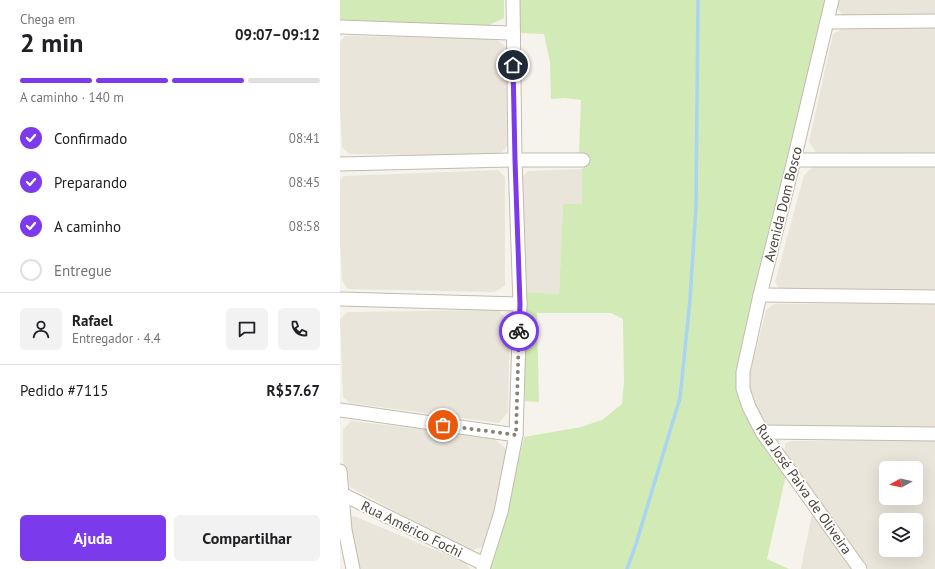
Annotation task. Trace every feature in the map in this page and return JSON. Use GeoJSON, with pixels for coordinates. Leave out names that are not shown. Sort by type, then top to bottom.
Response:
{"type":"FeatureCollection","features":[{"type":"Feature","properties":{"kind":"street"},"geometry":{"type":"LineString","coordinates":[[484,566],[501,512],[516,435],[520,304],[515,160],[513,0]]}},
{"type":"Feature","properties":{"kind":"street","name":"Avenida Dom Bosco"},"geometry":{"type":"LineString","coordinates":[[749,407],[743,389],[743,372],[760,295],[832,0]]}},
{"type":"Feature","properties":{"kind":"street"},"geometry":{"type":"LineString","coordinates":[[827,22],[935,21]]}},
{"type":"Feature","properties":{"kind":"street"},"geometry":{"type":"LineString","coordinates":[[340,27],[513,33]]}},
{"type":"Feature","properties":{"kind":"street"},"geometry":{"type":"LineString","coordinates":[[340,164],[583,160]]}},
{"type":"Feature","properties":{"kind":"street"},"geometry":{"type":"LineString","coordinates":[[794,160],[935,160]]}},
{"type":"Feature","properties":{"kind":"street"},"geometry":{"type":"LineString","coordinates":[[760,295],[935,297]]}},
{"type":"Feature","properties":{"kind":"street"},"geometry":{"type":"LineString","coordinates":[[340,299],[520,304]]}},
{"type":"Feature","properties":{"kind":"street","name":"Rua José Paiva de Oliveira"},"geometry":{"type":"LineString","coordinates":[[749,407],[762,432],[860,569]]}},
{"type":"Feature","properties":{"kind":"street"},"geometry":{"type":"LineString","coordinates":[[340,410],[516,435]]}},
{"type":"Feature","properties":{"kind":"street"},"geometry":{"type":"LineString","coordinates":[[762,432],[935,434]]}},
{"type":"Feature","properties":{"kind":"street"},"geometry":{"type":"LineString","coordinates":[[340,471],[345,530],[353,569]]}},
{"type":"Feature","properties":{"kind":"street","name":"Rua Américo Fochi"},"geometry":{"type":"LineString","coordinates":[[342,494],[484,566]]}},
{"type":"Feature","properties":{"kind":"shaded area"},"geometry":{"type":"Polygon","coordinates":[[[838,0],[935,0],[935,15],[842,15],[836,5],[838,0]]]}},
{"type":"Feature","properties":{"kind":"shaded area"},"geometry":{"type":"Polygon","coordinates":[[[844,28],[935,28],[935,153],[816,152],[809,142],[833,34],[844,28]]]}},
{"type":"Feature","properties":{"kind":"shaded area"},"geometry":{"type":"Polygon","coordinates":[[[345,36],[495,38],[506,47],[507,146],[499,156],[349,154],[342,147],[340,107],[340,42],[345,36]]]}},
{"type":"Feature","properties":{"kind":"shaded area"},"geometry":{"type":"Polygon","coordinates":[[[816,165],[935,166],[935,292],[780,290],[775,282],[804,175],[816,165]]]}},
{"type":"Feature","properties":{"kind":"shaded area"},"geometry":{"type":"Polygon","coordinates":[[[582,169],[582,204],[563,204],[559,294],[525,292],[521,178],[528,171],[582,169]]]}},
{"type":"Feature","properties":{"kind":"shaded area"},"geometry":{"type":"Polygon","coordinates":[[[498,170],[505,177],[505,286],[494,292],[348,289],[342,280],[340,244],[340,180],[344,176],[498,170]]]}},
{"type":"Feature","properties":{"kind":"shaded area"},"geometry":{"type":"Polygon","coordinates":[[[935,303],[935,429],[769,427],[763,423],[752,405],[749,387],[750,373],[766,310],[774,304],[935,303]]]}},
{"type":"Feature","properties":{"kind":"shaded area"},"geometry":{"type":"Polygon","coordinates":[[[498,310],[510,322],[508,412],[499,423],[350,403],[343,397],[340,319],[348,312],[498,310]]]}},
{"type":"Feature","properties":{"kind":"shaded area"},"geometry":{"type":"Polygon","coordinates":[[[351,421],[492,437],[507,450],[495,517],[485,546],[470,551],[350,487],[343,462],[343,430],[351,421]]]}},
{"type":"Feature","properties":{"kind":"shaded area"},"geometry":{"type":"Polygon","coordinates":[[[935,440],[935,569],[869,569],[785,454],[785,444],[791,441],[935,440]]]}},
{"type":"Feature","properties":{"kind":"shaded area"},"geometry":{"type":"Polygon","coordinates":[[[812,513],[852,569],[801,569],[812,513]]]}},
{"type":"Feature","properties":{"kind":"shaded area"},"geometry":{"type":"Polygon","coordinates":[[[354,516],[466,563],[470,569],[358,569],[350,519],[354,516]]]}},
{"type":"Feature","properties":{"kind":"green space"},"geometry":{"type":"Polygon","coordinates":[[[340,0],[504,0],[504,18],[489,25],[340,23],[340,0]]]}},
{"type":"Feature","properties":{"kind":"green space"},"geometry":{"type":"Polygon","coordinates":[[[520,0],[826,0],[753,294],[737,370],[737,392],[743,410],[755,432],[786,475],[767,559],[789,569],[489,569],[505,515],[524,437],[581,427],[602,420],[622,404],[624,382],[623,319],[611,313],[537,313],[539,402],[525,401],[525,292],[559,294],[563,204],[582,204],[582,169],[589,163],[589,156],[584,153],[579,153],[581,100],[565,98],[551,99],[550,62],[544,34],[520,33],[520,0]]]}},
{"type":"Feature","properties":{"kind":"waterway"},"geometry":{"type":"LineString","coordinates":[[627,569],[680,398],[690,300],[696,206],[698,0]]}},
{"type":"Feature","properties":{"kind":"way so far"},"geometry":{"type":"LineString","coordinates":[[443,425],[516,435],[519,331]]}},
{"type":"Feature","properties":{"kind":"route"},"geometry":{"type":"LineString","coordinates":[[513,65],[520,304],[519,331]]}}]}
